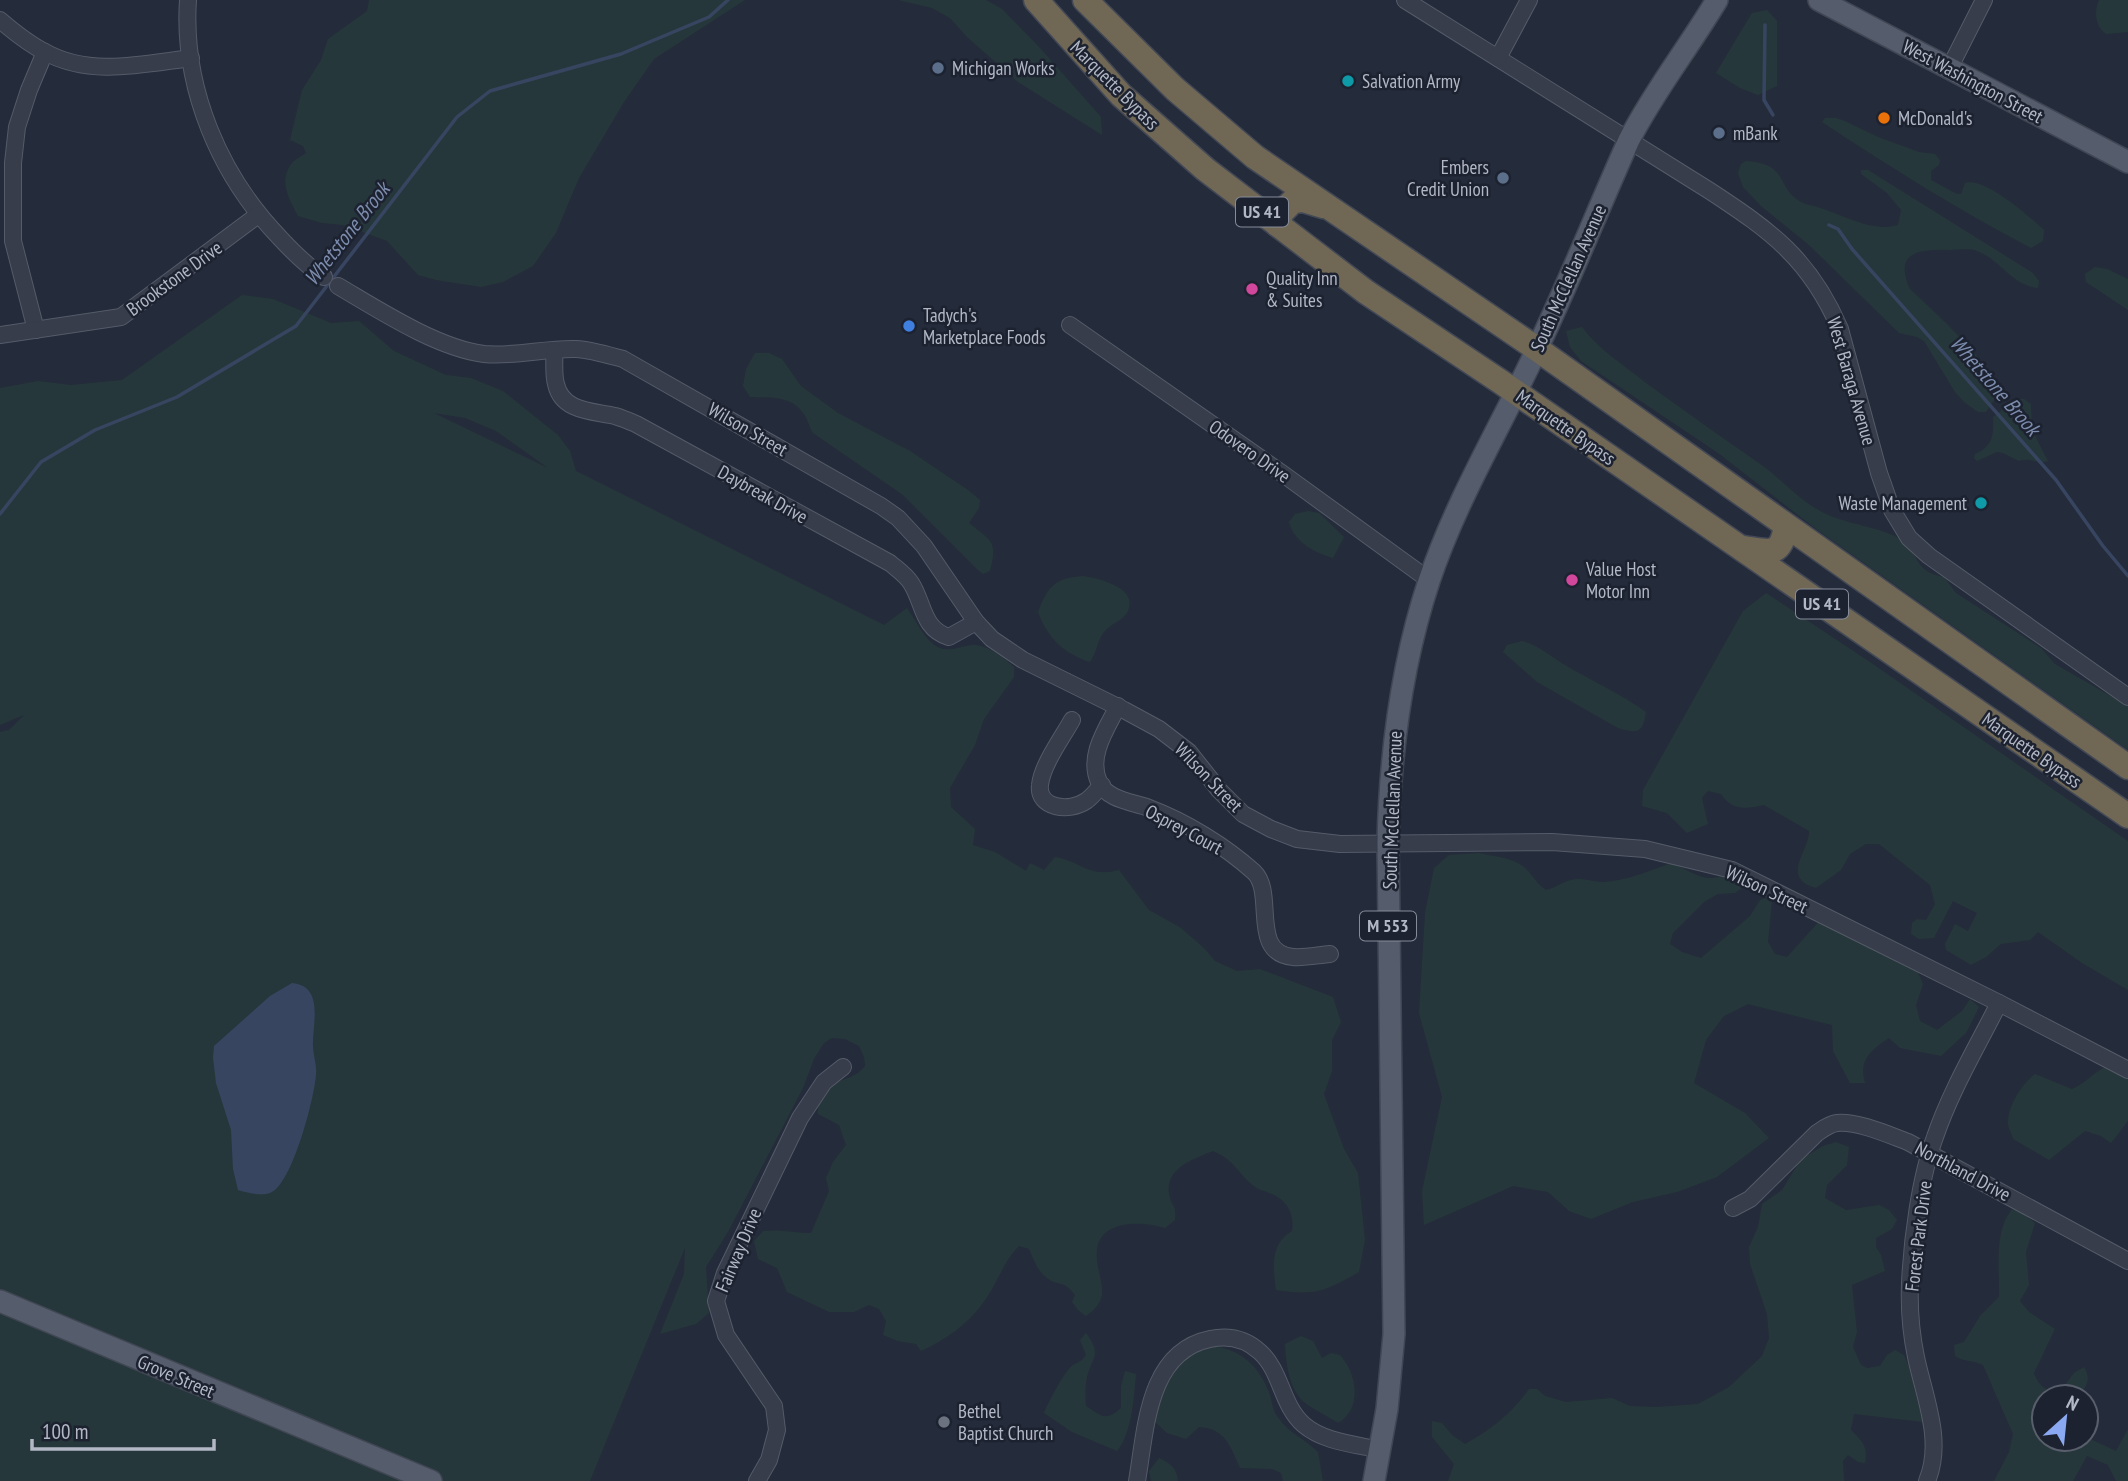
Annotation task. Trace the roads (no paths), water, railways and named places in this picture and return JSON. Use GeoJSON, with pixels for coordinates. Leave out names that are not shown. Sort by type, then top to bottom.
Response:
{"type":"FeatureCollection","features":[{"type":"Feature","properties":{"kind":"highway","name":"Marquette Bypass"},"geometry":{"type":"LineString","coordinates":[[1036,0],[1121,95],[1205,169],[1366,292],[2128,816]]}},
{"type":"Feature","properties":{"kind":"highway","name":"Marquette Bypass"},"geometry":{"type":"LineString","coordinates":[[1085,0],[1195,106],[1255,157],[1537,349],[2128,767]]}},
{"type":"Feature","properties":{"kind":"highway"},"geometry":{"type":"LineString","coordinates":[[1278,225],[1286,205],[1293,201],[1303,200],[1330,208]]}},
{"type":"Feature","properties":{"kind":"highway"},"geometry":{"type":"LineString","coordinates":[[1740,547],[1774,551],[1784,540],[1786,526]]}},
{"type":"Feature","properties":{"kind":"main road","name":"South McClellan Avenue"},"geometry":{"type":"LineString","coordinates":[[1374,1481],[1387,1409],[1394,1335],[1389,783],[1395,724],[1409,655],[1429,580],[1462,502],[1537,349],[1629,140],[1642,115],[1717,0]]}},
{"type":"Feature","properties":{"kind":"main road","name":"West Washington Street"},"geometry":{"type":"LineString","coordinates":[[1819,0],[2128,162]]}},
{"type":"Feature","properties":{"kind":"main road","name":"Grove Street"},"geometry":{"type":"LineString","coordinates":[[0,1301],[431,1481]]}},
{"type":"Feature","properties":{"kind":"street","name":"Wilson Street"},"geometry":{"type":"LineString","coordinates":[[188,0],[191,58],[201,104],[214,141],[232,178],[258,215],[290,248],[331,281],[442,342],[467,351],[505,355],[574,349],[623,359],[881,506],[898,518],[924,546],[976,622],[992,639],[1023,660],[1159,729],[1189,752],[1219,790],[1243,814],[1270,829],[1297,839],[1340,844],[1552,842],[1645,849],[1732,870],[2128,1070]]}},
{"type":"Feature","properties":{"kind":"street","name":"West Baraga Avenue"},"geometry":{"type":"LineString","coordinates":[[1405,0],[1751,218],[1783,244],[1819,285],[1840,329],[1883,486],[1898,522],[1909,538],[1929,556],[2128,697]]}},
{"type":"Feature","properties":{"kind":"street"},"geometry":{"type":"LineString","coordinates":[[1499,58],[1529,0]]}},
{"type":"Feature","properties":{"kind":"street"},"geometry":{"type":"LineString","coordinates":[[1949,69],[1984,0]]}},
{"type":"Feature","properties":{"kind":"street"},"geometry":{"type":"LineString","coordinates":[[0,20],[45,52],[70,61],[111,68],[191,58]]}},
{"type":"Feature","properties":{"kind":"street"},"geometry":{"type":"LineString","coordinates":[[36,330],[13,241],[13,163],[17,127],[45,52]]}},
{"type":"Feature","properties":{"kind":"street","name":"Brookstone Drive"},"geometry":{"type":"LineString","coordinates":[[0,335],[121,317],[258,215]]}},
{"type":"Feature","properties":{"kind":"street","name":"Odovero Drive"},"geometry":{"type":"LineString","coordinates":[[1070,325],[1429,580]]}},
{"type":"Feature","properties":{"kind":"street","name":"Daybreak Drive"},"geometry":{"type":"LineString","coordinates":[[554,351],[555,383],[565,401],[574,407],[618,416],[636,424],[890,563],[911,583],[937,634],[949,637],[976,622]]}},
{"type":"Feature","properties":{"kind":"street"},"geometry":{"type":"LineString","coordinates":[[1072,720],[1042,774],[1039,788],[1042,797],[1051,805],[1074,807],[1102,785],[1099,782],[1096,754],[1118,706]]}},
{"type":"Feature","properties":{"kind":"street","name":"Osprey Court"},"geometry":{"type":"LineString","coordinates":[[1102,785],[1108,792],[1127,802],[1166,816],[1218,844],[1256,874],[1262,885],[1266,930],[1270,943],[1279,952],[1291,957],[1330,954]]}},
{"type":"Feature","properties":{"kind":"street","name":"Forest Park Drive"},"geometry":{"type":"LineString","coordinates":[[1927,1481],[1933,1467],[1932,1425],[1913,1335],[1910,1284],[1914,1238],[1929,1154],[1963,1072],[1999,1003]]}},
{"type":"Feature","properties":{"kind":"street","name":"Fairway Drive"},"geometry":{"type":"LineString","coordinates":[[757,1481],[769,1460],[777,1430],[774,1406],[726,1335],[716,1301],[725,1273],[800,1118],[824,1082],[843,1067]]}},
{"type":"Feature","properties":{"kind":"street","name":"Northland Drive"},"geometry":{"type":"LineString","coordinates":[[1733,1208],[1750,1199],[1816,1133],[1835,1123],[1875,1129],[1908,1142],[2128,1261]]}},
{"type":"Feature","properties":{"kind":"street"},"geometry":{"type":"LineString","coordinates":[[1137,1481],[1158,1378],[1170,1362],[1186,1349],[1201,1341],[1219,1337],[1240,1339],[1262,1353],[1274,1369],[1293,1413],[1315,1433],[1380,1450]]}},
{"type":"Feature","properties":{"kind":"water"},"geometry":{"type":"Polygon","coordinates":[[[292,983],[309,991],[313,999],[315,1085],[301,1139],[286,1175],[270,1193],[246,1192],[238,1190],[233,1169],[231,1130],[216,1083],[214,1046],[270,996],[292,983]]]}},
{"type":"Feature","properties":{"kind":"waterway","name":"Whetstone Brook"},"geometry":{"type":"LineString","coordinates":[[0,514],[41,462],[95,430],[177,397],[296,326],[457,117],[490,91],[621,54],[709,17],[728,0]]}},
{"type":"Feature","properties":{"kind":"waterway","name":"Whetstone Brook"},"geometry":{"type":"LineString","coordinates":[[1765,25],[1764,100],[1773,115]]}},
{"type":"Feature","properties":{"kind":"waterway","name":"Whetstone Brook"},"geometry":{"type":"LineString","coordinates":[[1829,225],[1838,229],[1852,249],[2056,480],[2128,576]]}},
{"type":"Feature","properties":{"kind":"place","name":"Michigan Works"},"geometry":{"type":"Point","coordinates":[938,68]}},
{"type":"Feature","properties":{"kind":"place","name":"Salvation Army"},"geometry":{"type":"Point","coordinates":[1348,81]}},
{"type":"Feature","properties":{"kind":"place","name":"McDonald's"},"geometry":{"type":"Point","coordinates":[1884,118]}},
{"type":"Feature","properties":{"kind":"place","name":"mBank"},"geometry":{"type":"Point","coordinates":[1719,133]}},
{"type":"Feature","properties":{"kind":"place","name":"Embers Credit Union"},"geometry":{"type":"Point","coordinates":[1503,178]}},
{"type":"Feature","properties":{"kind":"place","name":"Quality Inn & Suites"},"geometry":{"type":"Point","coordinates":[1252,289]}},
{"type":"Feature","properties":{"kind":"place","name":"Tadych's Marketplace Foods"},"geometry":{"type":"Point","coordinates":[909,326]}},
{"type":"Feature","properties":{"kind":"place","name":"Waste Management"},"geometry":{"type":"Point","coordinates":[1981,503]}},
{"type":"Feature","properties":{"kind":"place","name":"Value Host Motor Inn"},"geometry":{"type":"Point","coordinates":[1572,580]}},
{"type":"Feature","properties":{"kind":"place","name":"Bethel Baptist Church"},"geometry":{"type":"Point","coordinates":[944,1422]}}]}
